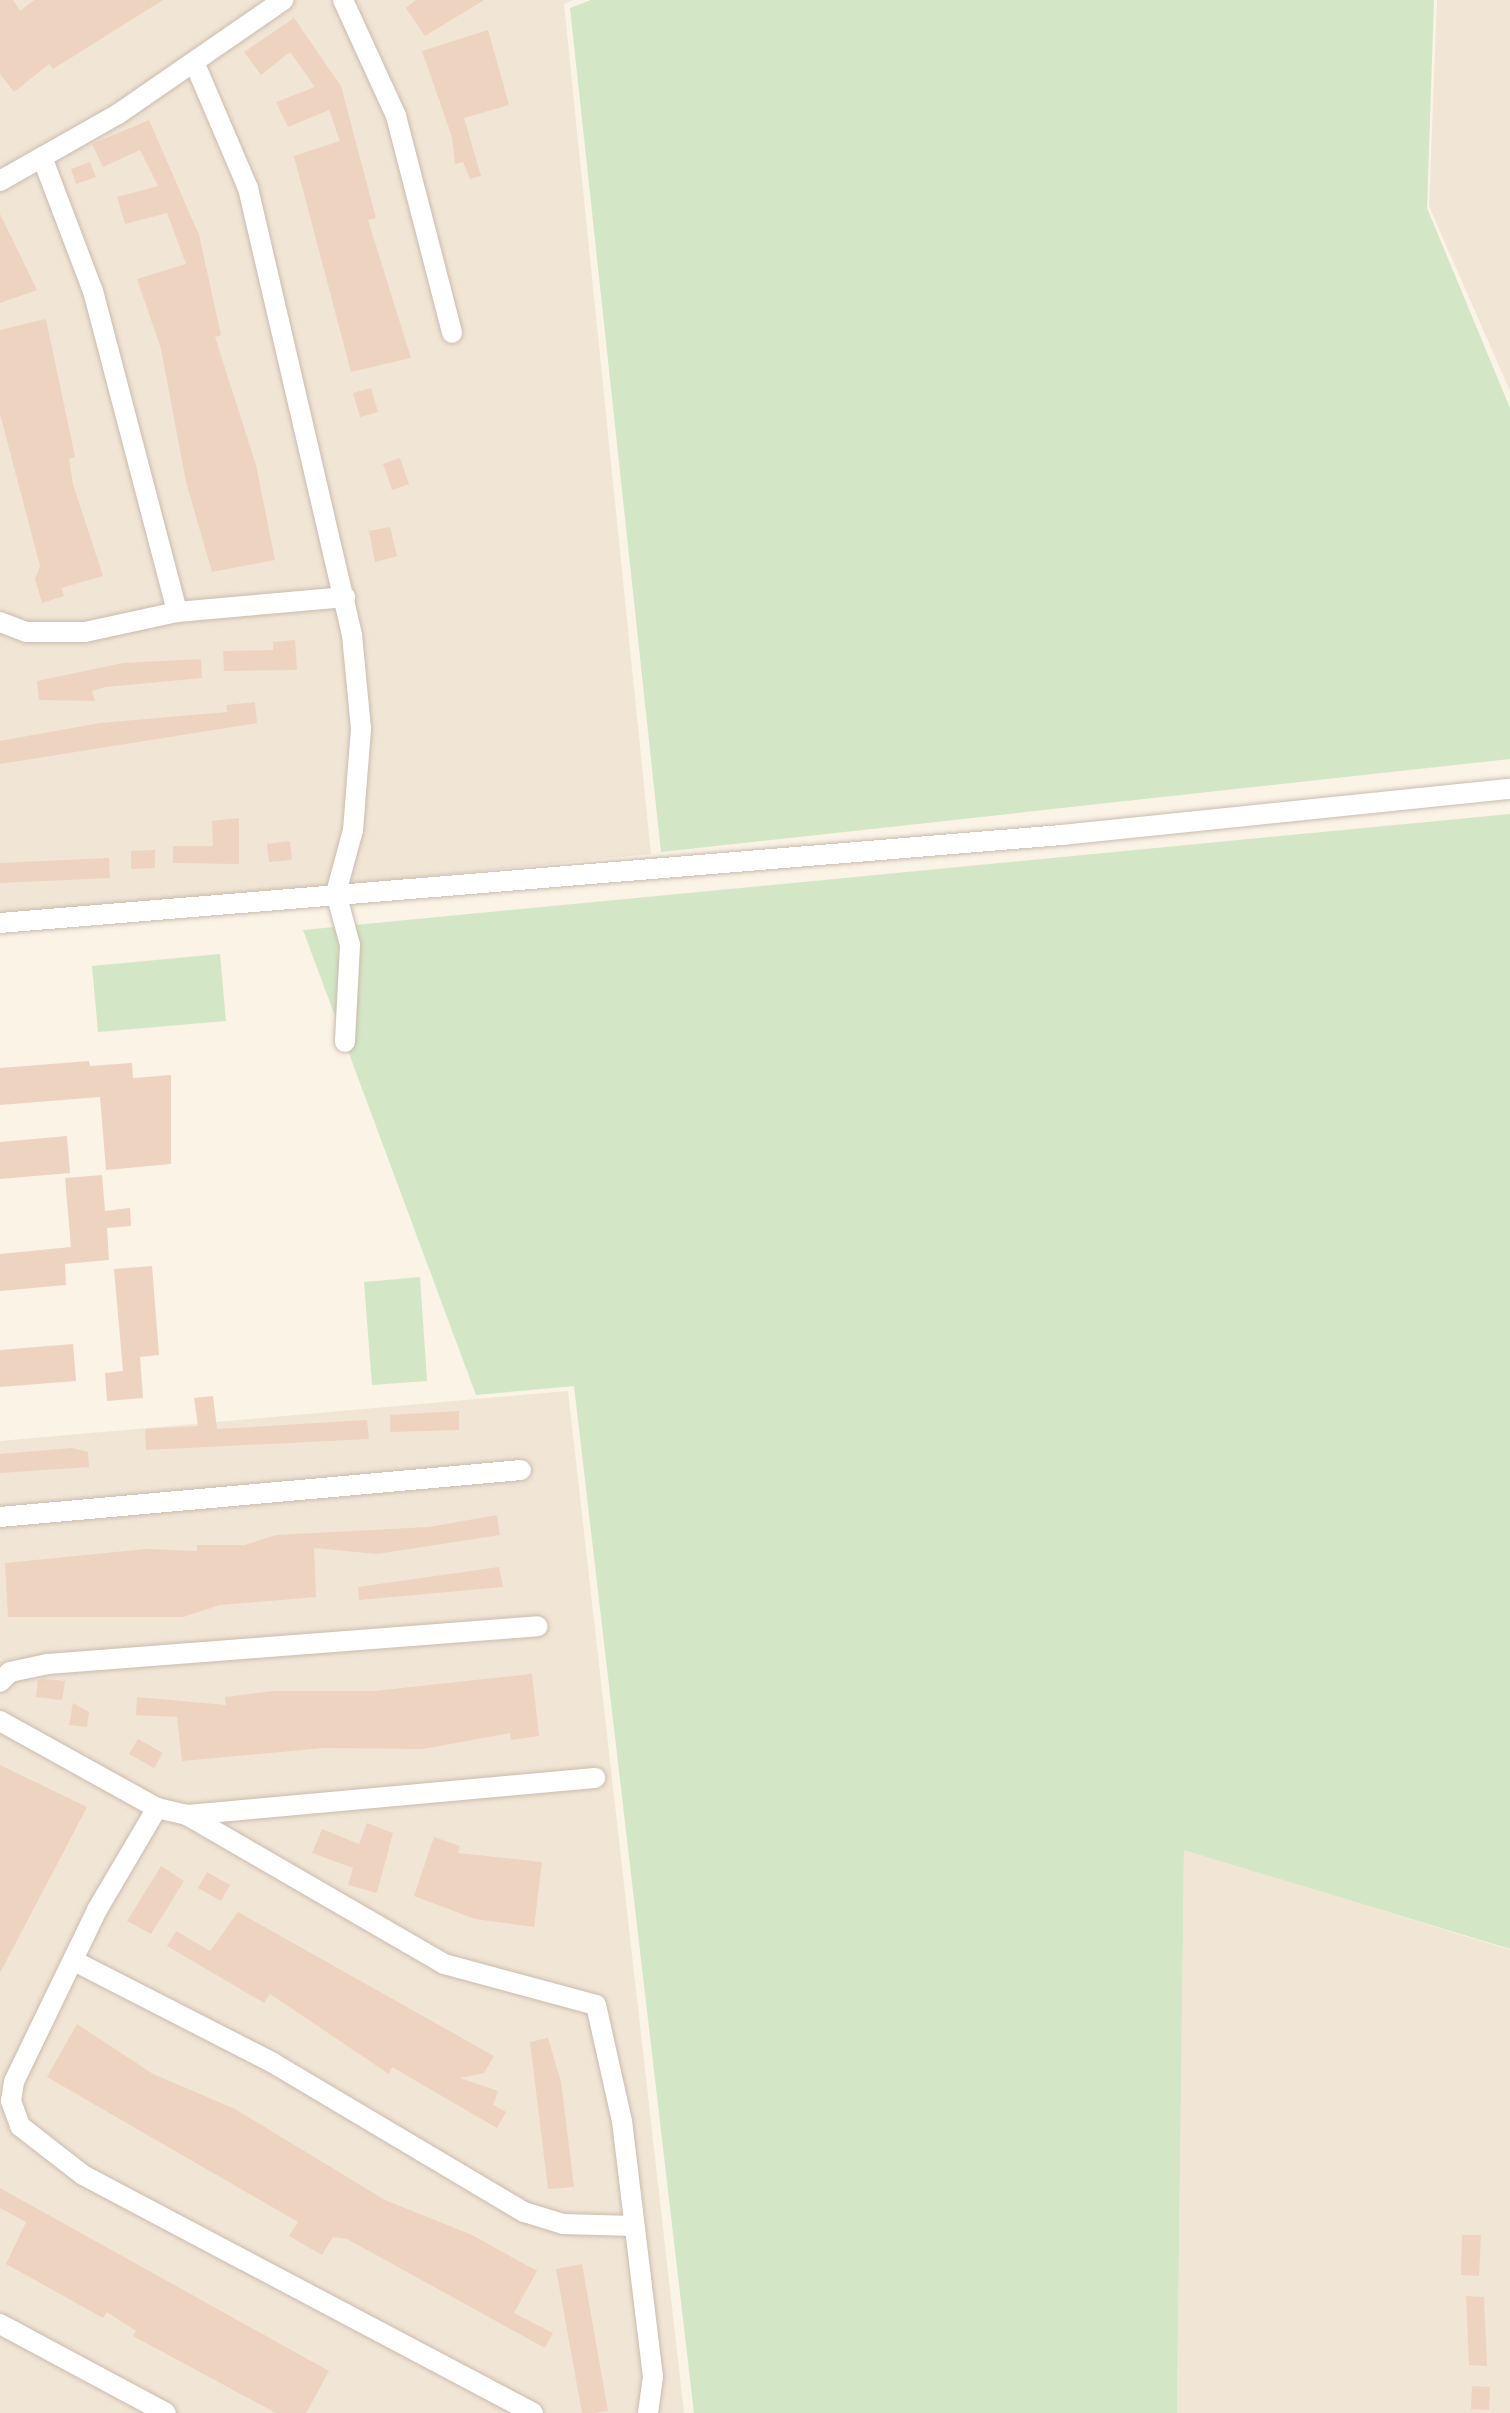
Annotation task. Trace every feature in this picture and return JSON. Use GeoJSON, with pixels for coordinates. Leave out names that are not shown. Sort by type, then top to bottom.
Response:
{"type":"FeatureCollection","features":[{"type":"Feature","properties":{"kind":"street"},"geometry":{"type":"LineString","coordinates":[[0,181],[196,64],[282,0]]}},
{"type":"Feature","properties":{"kind":"street"},"geometry":{"type":"LineString","coordinates":[[343,0],[396,116],[452,332]]}},
{"type":"Feature","properties":{"kind":"street"},"geometry":{"type":"LineString","coordinates":[[196,64],[248,188],[346,597],[360,729],[353,830],[336,892],[350,945],[345,1042]]}},
{"type":"Feature","properties":{"kind":"street"},"geometry":{"type":"LineString","coordinates":[[42,157],[93,291],[177,612]]}},
{"type":"Feature","properties":{"kind":"street"},"geometry":{"type":"LineString","coordinates":[[0,622],[50,634],[177,612],[346,597]]}},
{"type":"Feature","properties":{"kind":"street"},"geometry":{"type":"LineString","coordinates":[[0,923],[1154,826],[1510,788]]}},
{"type":"Feature","properties":{"kind":"street"},"geometry":{"type":"LineString","coordinates":[[0,1517],[521,1470]]}},
{"type":"Feature","properties":{"kind":"street"},"geometry":{"type":"LineString","coordinates":[[0,1682],[10,1672],[48,1664],[538,1626]]}},
{"type":"Feature","properties":{"kind":"street"},"geometry":{"type":"LineString","coordinates":[[0,1721],[157,1808],[188,1815],[444,1964],[596,2005],[622,2121],[653,2378],[648,2413]]}},
{"type":"Feature","properties":{"kind":"street"},"geometry":{"type":"LineString","coordinates":[[188,1815],[595,1778]]}},
{"type":"Feature","properties":{"kind":"street"},"geometry":{"type":"LineString","coordinates":[[157,1808],[97,1910],[76,1962],[14,2082],[11,2102],[27,2136],[84,2175],[533,2413]]}},
{"type":"Feature","properties":{"kind":"street"},"geometry":{"type":"LineString","coordinates":[[76,1962],[273,2063],[524,2212],[564,2224],[633,2226]]}},
{"type":"Feature","properties":{"kind":"street"},"geometry":{"type":"LineString","coordinates":[[0,2324],[166,2413]]}},
{"type":"Feature","properties":{"kind":"shaded area"},"geometry":{"type":"Polygon","coordinates":[[[0,0],[573,0],[564,4],[651,854],[0,919],[0,0]]]}},
{"type":"Feature","properties":{"kind":"shaded area"},"geometry":{"type":"Polygon","coordinates":[[[1437,0],[1510,0],[1510,391],[1429,206],[1437,0]]]}},
{"type":"Feature","properties":{"kind":"shaded area"},"geometry":{"type":"Polygon","coordinates":[[[568,1391],[684,2413],[0,2413],[0,1441],[568,1391]]]}},
{"type":"Feature","properties":{"kind":"shaded area"},"geometry":{"type":"Polygon","coordinates":[[[1184,1849],[1510,1950],[1510,2413],[1177,2413],[1184,1849]]]}},
{"type":"Feature","properties":{"kind":"green space"},"geometry":{"type":"Polygon","coordinates":[[[591,0],[1434,0],[1427,208],[1510,408],[1510,759],[661,852],[570,8],[591,0]]]}},
{"type":"Feature","properties":{"kind":"green space"},"geometry":{"type":"Polygon","coordinates":[[[1510,814],[1510,1949],[1184,1850],[1177,2413],[694,2413],[574,1386],[476,1395],[303,930],[1510,814]]]}},
{"type":"Feature","properties":{"kind":"green space"},"geometry":{"type":"Polygon","coordinates":[[[220,954],[226,1021],[98,1032],[92,966],[220,954]]]}},
{"type":"Feature","properties":{"kind":"green space"},"geometry":{"type":"Polygon","coordinates":[[[420,1277],[427,1381],[372,1385],[364,1282],[420,1277]]]}},
{"type":"Feature","properties":{"kind":"building"},"geometry":{"type":"Polygon","coordinates":[[[0,0],[13,0],[20,11],[34,0],[163,0],[53,69],[49,64],[14,92],[0,74],[0,0]]]}},
{"type":"Feature","properties":{"kind":"building"},"geometry":{"type":"Polygon","coordinates":[[[416,0],[484,0],[425,36],[406,8],[416,0]]]}},
{"type":"Feature","properties":{"kind":"building"},"geometry":{"type":"Polygon","coordinates":[[[294,18],[341,86],[376,218],[368,220],[411,358],[351,372],[294,156],[340,141],[329,110],[288,127],[276,102],[315,87],[290,52],[261,75],[244,52],[294,18]]]}},
{"type":"Feature","properties":{"kind":"building"},"geometry":{"type":"Polygon","coordinates":[[[488,30],[509,105],[464,118],[481,176],[470,179],[463,162],[455,164],[452,137],[422,51],[488,30]]]}},
{"type":"Feature","properties":{"kind":"building"},"geometry":{"type":"Polygon","coordinates":[[[149,120],[199,235],[221,335],[215,337],[256,465],[275,560],[212,572],[186,482],[161,349],[137,279],[186,264],[167,213],[125,224],[117,197],[158,186],[140,150],[103,167],[92,144],[149,120]]]}},
{"type":"Feature","properties":{"kind":"building"},"geometry":{"type":"Polygon","coordinates":[[[90,162],[96,177],[76,184],[71,169],[90,162]]]}},
{"type":"Feature","properties":{"kind":"building"},"geometry":{"type":"Polygon","coordinates":[[[0,214],[37,290],[0,303],[0,214]]]}},
{"type":"Feature","properties":{"kind":"building"},"geometry":{"type":"Polygon","coordinates":[[[46,319],[75,457],[69,459],[73,484],[103,576],[61,588],[64,596],[42,603],[35,579],[40,566],[0,414],[0,330],[46,319]]]}},
{"type":"Feature","properties":{"kind":"building"},"geometry":{"type":"Polygon","coordinates":[[[371,388],[378,412],[360,417],[353,393],[371,388]]]}},
{"type":"Feature","properties":{"kind":"building"},"geometry":{"type":"Polygon","coordinates":[[[400,458],[409,484],[392,490],[383,464],[400,458]]]}},
{"type":"Feature","properties":{"kind":"building"},"geometry":{"type":"Polygon","coordinates":[[[390,527],[397,556],[375,562],[369,531],[390,527]]]}},
{"type":"Feature","properties":{"kind":"building"},"geometry":{"type":"Polygon","coordinates":[[[295,640],[297,670],[224,671],[223,651],[273,650],[273,642],[295,640]]]}},
{"type":"Feature","properties":{"kind":"building"},"geometry":{"type":"Polygon","coordinates":[[[201,659],[202,678],[105,687],[92,691],[95,701],[39,700],[37,681],[123,663],[201,659]]]}},
{"type":"Feature","properties":{"kind":"building"},"geometry":{"type":"Polygon","coordinates":[[[255,702],[257,723],[0,764],[0,741],[100,723],[227,712],[226,705],[255,702]]]}},
{"type":"Feature","properties":{"kind":"building"},"geometry":{"type":"Polygon","coordinates":[[[239,818],[239,864],[173,863],[173,846],[213,846],[212,821],[239,818]]]}},
{"type":"Feature","properties":{"kind":"building"},"geometry":{"type":"Polygon","coordinates":[[[290,841],[292,860],[269,862],[267,844],[290,841]]]}},
{"type":"Feature","properties":{"kind":"building"},"geometry":{"type":"Polygon","coordinates":[[[155,850],[155,868],[131,869],[131,851],[155,850]]]}},
{"type":"Feature","properties":{"kind":"building"},"geometry":{"type":"Polygon","coordinates":[[[109,858],[110,878],[0,883],[0,863],[109,858]]]}},
{"type":"Feature","properties":{"kind":"building"},"geometry":{"type":"Polygon","coordinates":[[[89,1061],[90,1066],[132,1063],[133,1078],[171,1075],[171,1164],[106,1170],[100,1097],[0,1105],[0,1068],[89,1061]]]}},
{"type":"Feature","properties":{"kind":"building"},"geometry":{"type":"Polygon","coordinates":[[[67,1136],[70,1173],[0,1179],[0,1142],[67,1136]]]}},
{"type":"Feature","properties":{"kind":"building"},"geometry":{"type":"Polygon","coordinates":[[[102,1175],[105,1211],[130,1208],[131,1226],[107,1228],[109,1260],[65,1264],[66,1285],[0,1291],[0,1254],[71,1247],[65,1178],[102,1175]]]}},
{"type":"Feature","properties":{"kind":"building"},"geometry":{"type":"Polygon","coordinates":[[[152,1266],[159,1355],[140,1357],[143,1398],[107,1401],[105,1373],[123,1371],[114,1269],[152,1266]]]}},
{"type":"Feature","properties":{"kind":"building"},"geometry":{"type":"Polygon","coordinates":[[[73,1344],[76,1381],[0,1387],[0,1350],[73,1344]]]}},
{"type":"Feature","properties":{"kind":"building"},"geometry":{"type":"Polygon","coordinates":[[[213,1396],[217,1429],[367,1420],[369,1439],[146,1450],[145,1429],[198,1426],[194,1398],[213,1396]]]}},
{"type":"Feature","properties":{"kind":"building"},"geometry":{"type":"Polygon","coordinates":[[[459,1411],[459,1430],[390,1432],[390,1415],[459,1411]]]}},
{"type":"Feature","properties":{"kind":"building"},"geometry":{"type":"Polygon","coordinates":[[[72,1448],[88,1452],[89,1467],[0,1473],[0,1454],[72,1448]]]}},
{"type":"Feature","properties":{"kind":"building"},"geometry":{"type":"Polygon","coordinates":[[[497,1515],[500,1535],[377,1554],[314,1548],[316,1597],[220,1605],[183,1617],[8,1617],[5,1563],[146,1549],[197,1551],[197,1545],[245,1545],[276,1535],[429,1527],[497,1515]]]}},
{"type":"Feature","properties":{"kind":"building"},"geometry":{"type":"Polygon","coordinates":[[[499,1567],[503,1587],[359,1600],[358,1587],[499,1567]]]}},
{"type":"Feature","properties":{"kind":"building"},"geometry":{"type":"Polygon","coordinates":[[[532,1674],[539,1736],[511,1740],[510,1733],[423,1749],[324,1748],[182,1761],[177,1717],[136,1715],[137,1697],[226,1705],[225,1697],[273,1691],[374,1691],[532,1674]]]}},
{"type":"Feature","properties":{"kind":"building"},"geometry":{"type":"Polygon","coordinates":[[[38,1680],[65,1681],[62,1700],[36,1697],[38,1680]]]}},
{"type":"Feature","properties":{"kind":"building"},"geometry":{"type":"Polygon","coordinates":[[[73,1703],[89,1712],[87,1727],[69,1725],[73,1703]]]}},
{"type":"Feature","properties":{"kind":"building"},"geometry":{"type":"Polygon","coordinates":[[[138,1739],[163,1753],[154,1768],[129,1754],[138,1739]]]}},
{"type":"Feature","properties":{"kind":"building"},"geometry":{"type":"Polygon","coordinates":[[[0,1765],[87,1807],[0,1973],[0,1765]]]}},
{"type":"Feature","properties":{"kind":"building"},"geometry":{"type":"Polygon","coordinates":[[[367,1823],[393,1833],[377,1893],[348,1885],[353,1868],[312,1853],[322,1829],[359,1844],[367,1823]]]}},
{"type":"Feature","properties":{"kind":"building"},"geometry":{"type":"Polygon","coordinates":[[[434,1837],[460,1846],[458,1853],[542,1862],[534,1927],[475,1919],[414,1896],[434,1837]]]}},
{"type":"Feature","properties":{"kind":"building"},"geometry":{"type":"Polygon","coordinates":[[[161,1866],[184,1881],[151,1934],[127,1921],[161,1866]]]}},
{"type":"Feature","properties":{"kind":"building"},"geometry":{"type":"Polygon","coordinates":[[[207,1872],[230,1885],[221,1901],[198,1888],[207,1872]]]}},
{"type":"Feature","properties":{"kind":"building"},"geometry":{"type":"Polygon","coordinates":[[[238,1912],[494,2056],[484,2073],[460,2078],[498,2091],[493,2105],[506,2112],[497,2128],[392,2067],[389,2074],[270,1994],[264,2003],[167,1946],[176,1931],[210,1951],[238,1912]]]}},
{"type":"Feature","properties":{"kind":"building"},"geometry":{"type":"Polygon","coordinates":[[[77,2024],[153,2074],[235,2109],[385,2200],[472,2235],[537,2271],[514,2313],[553,2333],[545,2348],[347,2239],[333,2237],[322,2255],[289,2236],[298,2222],[47,2077],[77,2024]]]}},
{"type":"Feature","properties":{"kind":"building"},"geometry":{"type":"Polygon","coordinates":[[[548,2038],[561,2082],[574,2187],[548,2189],[530,2042],[548,2038]]]}},
{"type":"Feature","properties":{"kind":"building"},"geometry":{"type":"Polygon","coordinates":[[[0,2188],[329,2371],[306,2413],[276,2413],[133,2336],[136,2331],[107,2312],[103,2318],[6,2264],[26,2222],[0,2208],[0,2188]]]}},
{"type":"Feature","properties":{"kind":"building"},"geometry":{"type":"Polygon","coordinates":[[[1462,2235],[1481,2235],[1479,2276],[1461,2275],[1462,2235]]]}},
{"type":"Feature","properties":{"kind":"building"},"geometry":{"type":"Polygon","coordinates":[[[582,2264],[608,2411],[594,2413],[582,2413],[556,2269],[582,2264]]]}},
{"type":"Feature","properties":{"kind":"building"},"geometry":{"type":"Polygon","coordinates":[[[1466,2296],[1484,2297],[1487,2366],[1469,2365],[1466,2296]]]}},
{"type":"Feature","properties":{"kind":"building"},"geometry":{"type":"Polygon","coordinates":[[[1472,2386],[1490,2387],[1489,2410],[1471,2409],[1472,2386]]]}}]}
